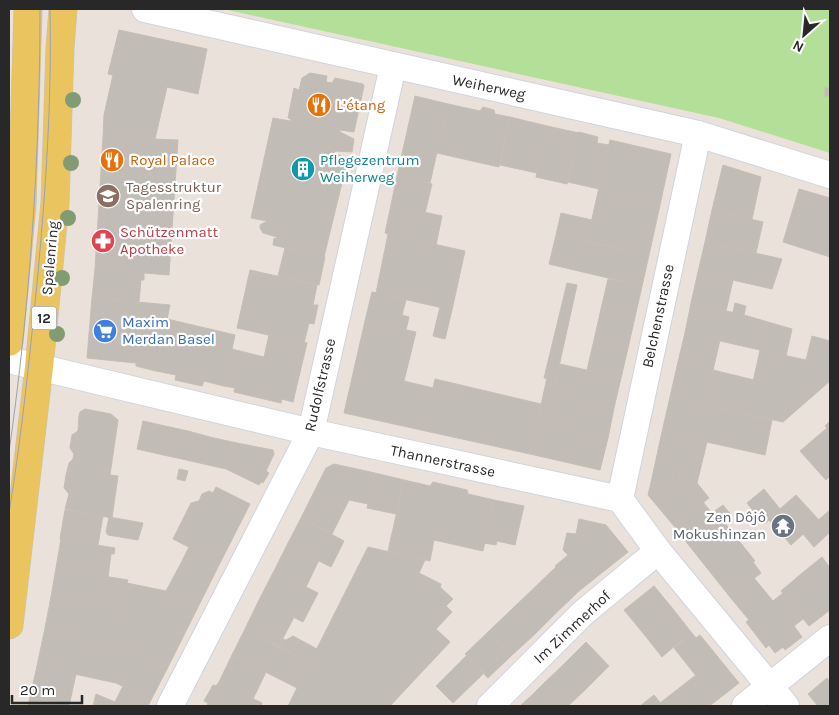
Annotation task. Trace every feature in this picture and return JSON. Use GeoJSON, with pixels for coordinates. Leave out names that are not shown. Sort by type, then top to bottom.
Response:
{"type":"FeatureCollection","features":[{"type":"Feature","properties":{"kind":"main road","name":"12"},"geometry":{"type":"LineString","coordinates":[[9,342],[15,204],[28,9]]}},
{"type":"Feature","properties":{"kind":"main road","name":"Spalenring"},"geometry":{"type":"LineString","coordinates":[[9,625],[40,367],[54,208],[63,9]]}},
{"type":"Feature","properties":{"kind":"street","name":"Weiherweg"},"geometry":{"type":"LineString","coordinates":[[145,9],[698,134],[830,175]]}},
{"type":"Feature","properties":{"kind":"street","name":"Rudolfstrasse"},"geometry":{"type":"LineString","coordinates":[[170,706],[311,432],[393,66]]}},
{"type":"Feature","properties":{"kind":"street","name":"Belchenstrasse"},"geometry":{"type":"LineString","coordinates":[[620,499],[698,134]]}},
{"type":"Feature","properties":{"kind":"street"},"geometry":{"type":"LineString","coordinates":[[15,204],[54,208]]}},
{"type":"Feature","properties":{"kind":"street","name":"Thannerstrasse"},"geometry":{"type":"LineString","coordinates":[[9,360],[311,432],[620,499]]}},
{"type":"Feature","properties":{"kind":"street"},"geometry":{"type":"LineString","coordinates":[[620,499],[658,551],[786,706]]}},
{"type":"Feature","properties":{"kind":"street","name":"Im Zimmerhof"},"geometry":{"type":"LineString","coordinates":[[490,706],[583,614],[658,551]]}},
{"type":"Feature","properties":{"kind":"street"},"geometry":{"type":"LineString","coordinates":[[745,706],[830,638]]}},
{"type":"Feature","properties":{"kind":"green space"},"geometry":{"type":"Polygon","coordinates":[[[223,9],[830,9],[830,153],[719,118],[223,9]]]}},
{"type":"Feature","properties":{"kind":"building"},"geometry":{"type":"Polygon","coordinates":[[[119,30],[207,49],[198,94],[167,87],[155,139],[103,137],[104,115],[113,75],[108,74],[119,30]]]}},
{"type":"Feature","properties":{"kind":"building","name":"Pflegezentrum Weiherweg"},"geometry":{"type":"Polygon","coordinates":[[[310,73],[327,76],[326,82],[332,83],[335,78],[363,84],[364,86],[354,132],[340,130],[340,132],[354,139],[352,152],[335,151],[335,154],[348,158],[324,257],[273,245],[274,238],[276,239],[277,237],[263,233],[260,228],[260,225],[267,221],[251,218],[273,118],[290,121],[291,119],[288,118],[294,88],[299,90],[302,78],[310,73]]]}},
{"type":"Feature","properties":{"kind":"building"},"geometry":{"type":"Polygon","coordinates":[[[825,88],[830,88],[830,96],[825,96],[825,88]]]}},
{"type":"Feature","properties":{"kind":"building"},"geometry":{"type":"Polygon","coordinates":[[[415,96],[448,104],[430,183],[397,176],[415,96]]]}},
{"type":"Feature","properties":{"kind":"building"},"geometry":{"type":"Polygon","coordinates":[[[448,104],[480,111],[483,107],[494,110],[495,114],[510,117],[499,167],[437,153],[448,104]]]}},
{"type":"Feature","properties":{"kind":"building"},"geometry":{"type":"Polygon","coordinates":[[[510,117],[547,126],[537,173],[500,165],[510,117]]]}},
{"type":"Feature","properties":{"kind":"building"},"geometry":{"type":"Polygon","coordinates":[[[547,126],[579,133],[567,184],[536,177],[547,126]]]}},
{"type":"Feature","properties":{"kind":"building"},"geometry":{"type":"Polygon","coordinates":[[[579,132],[598,137],[597,143],[609,145],[599,189],[568,182],[579,132]]]}},
{"type":"Feature","properties":{"kind":"building"},"geometry":{"type":"Polygon","coordinates":[[[103,137],[178,140],[169,275],[95,269],[103,137]]]}},
{"type":"Feature","properties":{"kind":"building"},"geometry":{"type":"Polygon","coordinates":[[[610,140],[671,154],[660,205],[598,192],[610,140]]]}},
{"type":"Feature","properties":{"kind":"building"},"geometry":{"type":"Polygon","coordinates":[[[723,165],[761,177],[752,219],[712,210],[723,165]]]}},
{"type":"Feature","properties":{"kind":"building"},"geometry":{"type":"Polygon","coordinates":[[[397,176],[432,184],[425,213],[391,205],[397,176]]]}},
{"type":"Feature","properties":{"kind":"building"},"geometry":{"type":"Polygon","coordinates":[[[799,189],[830,198],[830,257],[783,242],[799,189]]]}},
{"type":"Feature","properties":{"kind":"building"},"geometry":{"type":"Polygon","coordinates":[[[598,192],[660,205],[649,255],[587,241],[598,192]]]}},
{"type":"Feature","properties":{"kind":"building"},"geometry":{"type":"Polygon","coordinates":[[[391,205],[442,216],[436,245],[385,233],[391,205]]]}},
{"type":"Feature","properties":{"kind":"building"},"geometry":{"type":"Polygon","coordinates":[[[712,210],[763,222],[756,253],[705,242],[712,210]]]}},
{"type":"Feature","properties":{"kind":"building"},"geometry":{"type":"Polygon","coordinates":[[[561,213],[592,220],[587,242],[556,235],[561,213]]]}},
{"type":"Feature","properties":{"kind":"building"},"geometry":{"type":"Polygon","coordinates":[[[388,234],[465,251],[452,310],[376,293],[388,234]]]}},
{"type":"Feature","properties":{"kind":"building"},"geometry":{"type":"Polygon","coordinates":[[[556,235],[649,255],[642,286],[549,264],[556,235]]]}},
{"type":"Feature","properties":{"kind":"building"},"geometry":{"type":"Polygon","coordinates":[[[705,242],[782,259],[772,289],[698,272],[705,242]]]}},
{"type":"Feature","properties":{"kind":"building"},"geometry":{"type":"Polygon","coordinates":[[[285,248],[325,257],[319,285],[278,276],[285,248]]]}},
{"type":"Feature","properties":{"kind":"building"},"geometry":{"type":"Polygon","coordinates":[[[95,269],[144,273],[144,280],[141,280],[139,302],[92,298],[95,269]]]}},
{"type":"Feature","properties":{"kind":"building"},"geometry":{"type":"Polygon","coordinates":[[[250,270],[317,285],[313,305],[318,305],[314,324],[309,323],[304,343],[237,328],[250,270]]]}},
{"type":"Feature","properties":{"kind":"building"},"geometry":{"type":"Polygon","coordinates":[[[698,272],[733,280],[726,311],[691,303],[698,272]]]}},
{"type":"Feature","properties":{"kind":"building"},"geometry":{"type":"Polygon","coordinates":[[[608,279],[642,286],[635,317],[601,309],[608,279]]]}},
{"type":"Feature","properties":{"kind":"building"},"geometry":{"type":"Polygon","coordinates":[[[567,283],[577,285],[556,380],[544,378],[567,283]]]}},
{"type":"Feature","properties":{"kind":"building"},"geometry":{"type":"Polygon","coordinates":[[[372,292],[406,300],[402,315],[409,317],[406,330],[365,321],[372,292]]]}},
{"type":"Feature","properties":{"kind":"building"},"geometry":{"type":"Polygon","coordinates":[[[92,298],[170,305],[156,371],[136,366],[136,363],[87,358],[92,298]]]}},
{"type":"Feature","properties":{"kind":"building"},"geometry":{"type":"Polygon","coordinates":[[[691,303],[744,315],[792,329],[786,356],[685,333],[691,303]]]}},
{"type":"Feature","properties":{"kind":"building"},"geometry":{"type":"Polygon","coordinates":[[[735,303],[746,306],[744,315],[733,312],[735,303]]]}},
{"type":"Feature","properties":{"kind":"building"},"geometry":{"type":"Polygon","coordinates":[[[440,307],[452,310],[445,339],[433,336],[440,307]]]}},
{"type":"Feature","properties":{"kind":"building"},"geometry":{"type":"Polygon","coordinates":[[[601,309],[635,317],[628,348],[594,340],[601,309]]]}},
{"type":"Feature","properties":{"kind":"building"},"geometry":{"type":"Polygon","coordinates":[[[167,319],[235,335],[224,386],[204,381],[202,386],[175,380],[176,375],[156,371],[167,319]]]}},
{"type":"Feature","properties":{"kind":"building"},"geometry":{"type":"Polygon","coordinates":[[[365,321],[416,332],[404,381],[433,388],[435,379],[541,404],[530,454],[344,413],[365,321]]]}},
{"type":"Feature","properties":{"kind":"building"},"geometry":{"type":"Polygon","coordinates":[[[685,333],[720,340],[713,370],[678,362],[685,333]]]}},
{"type":"Feature","properties":{"kind":"building"},"geometry":{"type":"Polygon","coordinates":[[[269,335],[307,343],[293,402],[282,399],[281,403],[234,392],[235,388],[224,386],[232,349],[264,357],[269,335]]]}},
{"type":"Feature","properties":{"kind":"building"},"geometry":{"type":"Polygon","coordinates":[[[812,336],[830,341],[830,381],[783,422],[746,414],[760,350],[806,360],[812,336]]]}},
{"type":"Feature","properties":{"kind":"building"},"geometry":{"type":"Polygon","coordinates":[[[594,340],[628,348],[621,378],[587,370],[594,340]]]}},
{"type":"Feature","properties":{"kind":"building"},"geometry":{"type":"Polygon","coordinates":[[[678,362],[713,370],[705,405],[670,397],[678,362]]]}},
{"type":"Feature","properties":{"kind":"building"},"geometry":{"type":"Polygon","coordinates":[[[560,364],[621,378],[614,408],[553,394],[560,364]]]}},
{"type":"Feature","properties":{"kind":"building"},"geometry":{"type":"Polygon","coordinates":[[[713,370],[754,380],[746,414],[705,405],[713,370]]]}},
{"type":"Feature","properties":{"kind":"building"},"geometry":{"type":"Polygon","coordinates":[[[547,378],[556,380],[546,424],[608,438],[600,470],[530,454],[547,378]]]}},
{"type":"Feature","properties":{"kind":"building"},"geometry":{"type":"Polygon","coordinates":[[[553,394],[614,408],[608,438],[546,424],[553,394]]]}},
{"type":"Feature","properties":{"kind":"building"},"geometry":{"type":"Polygon","coordinates":[[[670,397],[772,420],[765,455],[662,432],[670,397]]]}},
{"type":"Feature","properties":{"kind":"building"},"geometry":{"type":"Polygon","coordinates":[[[85,409],[111,414],[118,420],[110,475],[118,476],[112,518],[65,509],[69,494],[64,488],[66,475],[74,454],[70,448],[72,435],[78,431],[80,412],[85,409]]]}},
{"type":"Feature","properties":{"kind":"building"},"geometry":{"type":"Polygon","coordinates":[[[143,421],[165,426],[159,454],[137,449],[143,421]]]}},
{"type":"Feature","properties":{"kind":"building"},"geometry":{"type":"Polygon","coordinates":[[[830,421],[830,476],[826,480],[800,451],[827,428],[825,426],[830,421]]]}},
{"type":"Feature","properties":{"kind":"building"},"geometry":{"type":"Polygon","coordinates":[[[165,426],[188,431],[182,459],[159,454],[165,426]]]}},
{"type":"Feature","properties":{"kind":"building"},"geometry":{"type":"Polygon","coordinates":[[[188,431],[210,437],[204,464],[182,459],[188,431]]]}},
{"type":"Feature","properties":{"kind":"building"},"geometry":{"type":"Polygon","coordinates":[[[662,432],[707,442],[696,487],[678,484],[680,476],[673,475],[670,491],[650,487],[662,432]]]}},
{"type":"Feature","properties":{"kind":"building"},"geometry":{"type":"Polygon","coordinates":[[[210,437],[232,442],[226,469],[204,464],[210,437]]]}},
{"type":"Feature","properties":{"kind":"building"},"geometry":{"type":"Polygon","coordinates":[[[232,442],[273,450],[274,454],[266,471],[269,473],[263,483],[261,482],[259,485],[226,469],[232,442]]]}},
{"type":"Feature","properties":{"kind":"building"},"geometry":{"type":"Polygon","coordinates":[[[334,464],[375,473],[368,504],[349,500],[345,508],[314,492],[326,468],[334,464]]]}},
{"type":"Feature","properties":{"kind":"building"},"geometry":{"type":"Polygon","coordinates":[[[179,469],[188,471],[185,481],[177,479],[179,469]]]}},
{"type":"Feature","properties":{"kind":"building"},"geometry":{"type":"Polygon","coordinates":[[[375,473],[404,480],[396,514],[367,508],[375,473]]]}},
{"type":"Feature","properties":{"kind":"building"},"geometry":{"type":"Polygon","coordinates":[[[673,475],[680,476],[678,484],[696,487],[697,483],[709,498],[674,526],[648,495],[650,487],[670,491],[673,475]]]}},
{"type":"Feature","properties":{"kind":"building"},"geometry":{"type":"Polygon","coordinates":[[[404,480],[430,486],[433,482],[467,490],[468,494],[494,500],[483,551],[434,540],[430,561],[388,551],[404,480]]]}},
{"type":"Feature","properties":{"kind":"building"},"geometry":{"type":"Polygon","coordinates":[[[216,487],[250,504],[220,563],[173,539],[191,503],[199,501],[202,494],[209,491],[213,493],[216,487]]]}},
{"type":"Feature","properties":{"kind":"building"},"geometry":{"type":"Polygon","coordinates":[[[764,489],[780,509],[796,495],[819,520],[791,545],[769,520],[764,524],[747,503],[764,489]]]}},
{"type":"Feature","properties":{"kind":"building"},"geometry":{"type":"Polygon","coordinates":[[[314,492],[345,508],[332,534],[301,518],[314,492]]]}},
{"type":"Feature","properties":{"kind":"building"},"geometry":{"type":"Polygon","coordinates":[[[494,500],[524,506],[515,545],[497,541],[496,545],[484,543],[494,500]]]}},
{"type":"Feature","properties":{"kind":"building"},"geometry":{"type":"Polygon","coordinates":[[[703,502],[712,513],[723,505],[732,516],[691,548],[674,526],[703,502]]]}},
{"type":"Feature","properties":{"kind":"building"},"geometry":{"type":"Polygon","coordinates":[[[65,510],[103,516],[98,545],[60,539],[65,510]]]}},
{"type":"Feature","properties":{"kind":"building"},"geometry":{"type":"Polygon","coordinates":[[[830,510],[830,525],[823,516],[830,510]]]}},
{"type":"Feature","properties":{"kind":"building"},"geometry":{"type":"Polygon","coordinates":[[[823,516],[830,525],[830,532],[814,547],[803,534],[823,516]]]}},
{"type":"Feature","properties":{"kind":"building"},"geometry":{"type":"Polygon","coordinates":[[[109,517],[143,523],[138,540],[108,535],[106,532],[109,517]]]}},
{"type":"Feature","properties":{"kind":"building"},"geometry":{"type":"Polygon","coordinates":[[[301,518],[344,541],[331,567],[287,545],[301,518]]]}},
{"type":"Feature","properties":{"kind":"building"},"geometry":{"type":"Polygon","coordinates":[[[579,519],[606,525],[628,552],[579,591],[555,566],[568,555],[563,550],[567,533],[576,534],[579,519]]]}},
{"type":"Feature","properties":{"kind":"building"},"geometry":{"type":"Polygon","coordinates":[[[724,522],[755,561],[753,562],[761,573],[730,597],[691,548],[724,522]]]}},
{"type":"Feature","properties":{"kind":"building"},"geometry":{"type":"Polygon","coordinates":[[[61,539],[115,548],[114,554],[111,554],[108,577],[56,568],[61,539]]]}},
{"type":"Feature","properties":{"kind":"building"},"geometry":{"type":"Polygon","coordinates":[[[287,545],[319,560],[306,587],[274,571],[287,545]]]}},
{"type":"Feature","properties":{"kind":"building"},"geometry":{"type":"Polygon","coordinates":[[[189,547],[220,563],[211,581],[180,565],[189,547]]]}},
{"type":"Feature","properties":{"kind":"building"},"geometry":{"type":"Polygon","coordinates":[[[368,547],[425,560],[419,573],[441,584],[440,587],[453,599],[446,606],[452,612],[436,629],[450,642],[390,706],[288,706],[368,547]]]}},
{"type":"Feature","properties":{"kind":"building"},"geometry":{"type":"Polygon","coordinates":[[[822,557],[830,568],[830,610],[801,574],[822,557]]]}},
{"type":"Feature","properties":{"kind":"building"},"geometry":{"type":"Polygon","coordinates":[[[180,565],[211,581],[198,607],[166,591],[180,565]]]}},
{"type":"Feature","properties":{"kind":"building"},"geometry":{"type":"Polygon","coordinates":[[[556,567],[579,591],[556,613],[533,589],[556,567]]]}},
{"type":"Feature","properties":{"kind":"building"},"geometry":{"type":"Polygon","coordinates":[[[56,568],[128,580],[119,610],[51,597],[56,568]]]}},
{"type":"Feature","properties":{"kind":"building"},"geometry":{"type":"Polygon","coordinates":[[[274,571],[318,593],[303,622],[259,600],[274,571]]]}},
{"type":"Feature","properties":{"kind":"building"},"geometry":{"type":"Polygon","coordinates":[[[801,574],[830,610],[809,626],[781,591],[801,574]]]}},
{"type":"Feature","properties":{"kind":"building"},"geometry":{"type":"Polygon","coordinates":[[[754,578],[773,601],[783,593],[803,619],[794,626],[802,637],[785,650],[783,647],[775,653],[769,645],[766,648],[746,622],[749,620],[730,597],[754,578]]]}},
{"type":"Feature","properties":{"kind":"building"},"geometry":{"type":"Polygon","coordinates":[[[127,583],[166,591],[198,607],[167,669],[131,651],[44,633],[51,597],[119,610],[127,583]]]}},
{"type":"Feature","properties":{"kind":"building"},"geometry":{"type":"Polygon","coordinates":[[[654,586],[673,609],[643,633],[624,610],[654,586]]]}},
{"type":"Feature","properties":{"kind":"building"},"geometry":{"type":"Polygon","coordinates":[[[533,589],[556,613],[534,635],[511,610],[533,589]]]}},
{"type":"Feature","properties":{"kind":"building"},"geometry":{"type":"Polygon","coordinates":[[[259,600],[294,617],[279,646],[245,629],[259,600]]]}},
{"type":"Feature","properties":{"kind":"building"},"geometry":{"type":"Polygon","coordinates":[[[673,609],[691,632],[662,657],[643,633],[673,609]]]}},
{"type":"Feature","properties":{"kind":"building"},"geometry":{"type":"Polygon","coordinates":[[[511,610],[534,635],[511,656],[488,632],[511,610]]]}},
{"type":"Feature","properties":{"kind":"building"},"geometry":{"type":"Polygon","coordinates":[[[245,629],[310,663],[297,688],[232,655],[245,629]]]}},
{"type":"Feature","properties":{"kind":"building"},"geometry":{"type":"Polygon","coordinates":[[[488,632],[511,656],[488,678],[465,654],[488,632]]]}},
{"type":"Feature","properties":{"kind":"building"},"geometry":{"type":"Polygon","coordinates":[[[691,632],[696,638],[700,635],[739,683],[716,701],[674,648],[691,632]]]}},
{"type":"Feature","properties":{"kind":"building"},"geometry":{"type":"Polygon","coordinates":[[[44,633],[131,651],[167,669],[151,700],[116,683],[37,666],[44,633]]]}},
{"type":"Feature","properties":{"kind":"building"},"geometry":{"type":"Polygon","coordinates":[[[293,636],[317,649],[310,663],[279,646],[283,639],[286,640],[293,636]]]}},
{"type":"Feature","properties":{"kind":"building"},"geometry":{"type":"Polygon","coordinates":[[[586,642],[609,666],[586,689],[563,665],[586,642]]]}},
{"type":"Feature","properties":{"kind":"building"},"geometry":{"type":"Polygon","coordinates":[[[232,655],[266,672],[253,699],[219,682],[232,655]]]}},
{"type":"Feature","properties":{"kind":"building"},"geometry":{"type":"Polygon","coordinates":[[[467,655],[483,674],[453,703],[436,686],[467,655]]]}},
{"type":"Feature","properties":{"kind":"building"},"geometry":{"type":"Polygon","coordinates":[[[563,665],[586,689],[568,706],[560,706],[541,686],[563,665]]]}},
{"type":"Feature","properties":{"kind":"building"},"geometry":{"type":"Polygon","coordinates":[[[37,666],[76,674],[69,706],[30,697],[37,666]]]}},
{"type":"Feature","properties":{"kind":"building"},"geometry":{"type":"Polygon","coordinates":[[[696,675],[716,701],[709,706],[692,706],[678,689],[696,675]]]}},
{"type":"Feature","properties":{"kind":"building"},"geometry":{"type":"Polygon","coordinates":[[[827,678],[830,682],[830,706],[818,706],[808,694],[827,678]]]}},
{"type":"Feature","properties":{"kind":"building"},"geometry":{"type":"Polygon","coordinates":[[[219,682],[262,703],[261,706],[207,706],[208,703],[204,701],[213,685],[216,686],[219,682]]]}},
{"type":"Feature","properties":{"kind":"building"},"geometry":{"type":"Polygon","coordinates":[[[123,686],[151,700],[148,706],[93,706],[96,694],[115,702],[123,686]]]}},
{"type":"Feature","properties":{"kind":"building"},"geometry":{"type":"Polygon","coordinates":[[[541,686],[560,706],[520,706],[531,696],[541,686]]]}},
{"type":"Feature","properties":{"kind":"building"},"geometry":{"type":"Polygon","coordinates":[[[678,689],[692,706],[663,706],[660,703],[678,689]]]}},
{"type":"Feature","properties":{"kind":"building"},"geometry":{"type":"Polygon","coordinates":[[[654,695],[663,706],[640,706],[654,695]]]}},
{"type":"Feature","properties":{"kind":"building"},"geometry":{"type":"Polygon","coordinates":[[[30,697],[69,706],[28,706],[30,697]]]}},
{"type":"Feature","properties":{"kind":"tram line"},"geometry":{"type":"LineString","coordinates":[[9,452],[23,342],[36,175],[40,9]]}},
{"type":"Feature","properties":{"kind":"tram line"},"geometry":{"type":"LineString","coordinates":[[9,513],[18,454],[41,240],[49,108],[50,9]]}},
{"type":"Feature","properties":{"kind":"place","name":"L’étang"},"geometry":{"type":"Point","coordinates":[319,105]}},
{"type":"Feature","properties":{"kind":"place","name":"Royal Palace"},"geometry":{"type":"Point","coordinates":[112,160]}},
{"type":"Feature","properties":{"kind":"place","name":"Pflegezentrum Weiherweg"},"geometry":{"type":"Point","coordinates":[303,169]}},
{"type":"Feature","properties":{"kind":"place","name":"Tagesstruktur Spalenring"},"geometry":{"type":"Point","coordinates":[108,196]}},
{"type":"Feature","properties":{"kind":"place","name":"Schützenmatt Apotheke"},"geometry":{"type":"Point","coordinates":[103,241]}},
{"type":"Feature","properties":{"kind":"place","name":"Maxim Merdan Basel"},"geometry":{"type":"Point","coordinates":[105,331]}},
{"type":"Feature","properties":{"kind":"place","name":"Zen Dôjô Mokushinzan"},"geometry":{"type":"Point","coordinates":[783,526]}}]}
